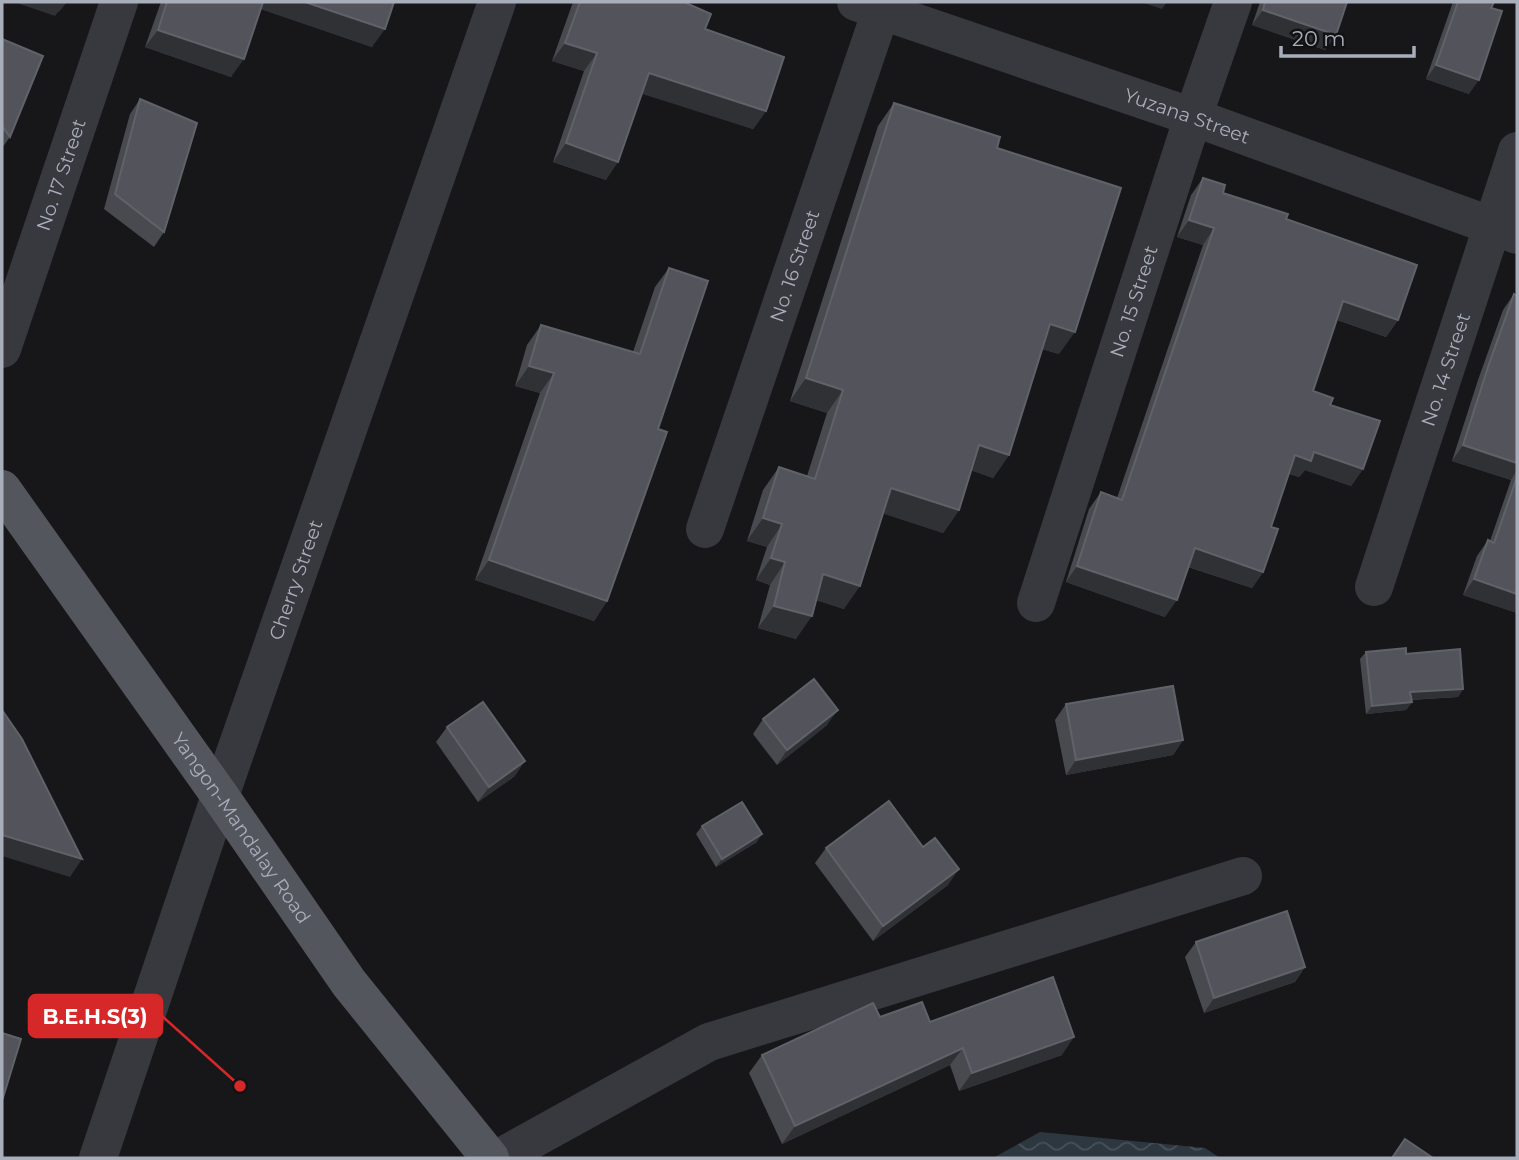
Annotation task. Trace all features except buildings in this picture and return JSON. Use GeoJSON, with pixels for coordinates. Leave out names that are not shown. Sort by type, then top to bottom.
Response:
{"type":"FeatureCollection","features":[{"type":"Feature","properties":{"kind":"main road","name":"Yangon-Mandalay Road"},"geometry":{"type":"LineString","coordinates":[[2,489],[349,983],[490,1158]]}},
{"type":"Feature","properties":{"kind":"street","name":"No. 17 Street"},"geometry":{"type":"LineString","coordinates":[[2,349],[119,2]]}},
{"type":"Feature","properties":{"kind":"street","name":"Cherry Street"},"geometry":{"type":"LineString","coordinates":[[98,1158],[220,796],[497,2]]}},
{"type":"Feature","properties":{"kind":"street","name":"No. 15 Street"},"geometry":{"type":"LineString","coordinates":[[1036,603],[1193,117],[1233,2]]}},
{"type":"Feature","properties":{"kind":"street","name":"Yuzana Street"},"geometry":{"type":"LineString","coordinates":[[873,5],[1193,117],[1505,231]]}},
{"type":"Feature","properties":{"kind":"street","name":"No. 16 Street"},"geometry":{"type":"LineString","coordinates":[[705,529],[873,5]]}},
{"type":"Feature","properties":{"kind":"street","name":"No. 14 Street"},"geometry":{"type":"LineString","coordinates":[[1374,587],[1505,231],[1517,151]]}},
{"type":"Feature","properties":{"kind":"street"},"geometry":{"type":"LineString","coordinates":[[499,1158],[709,1042],[1243,876]]}},
{"type":"Feature","properties":{"kind":"water"},"geometry":{"type":"Polygon","coordinates":[[[1040,1132],[1205,1148],[1220,1158],[993,1158],[1040,1132]]]}},
{"type":"Feature","properties":{"kind":"place","name":"B.E.H.S(3)"},"geometry":{"type":"Point","coordinates":[240,1086]}}]}
